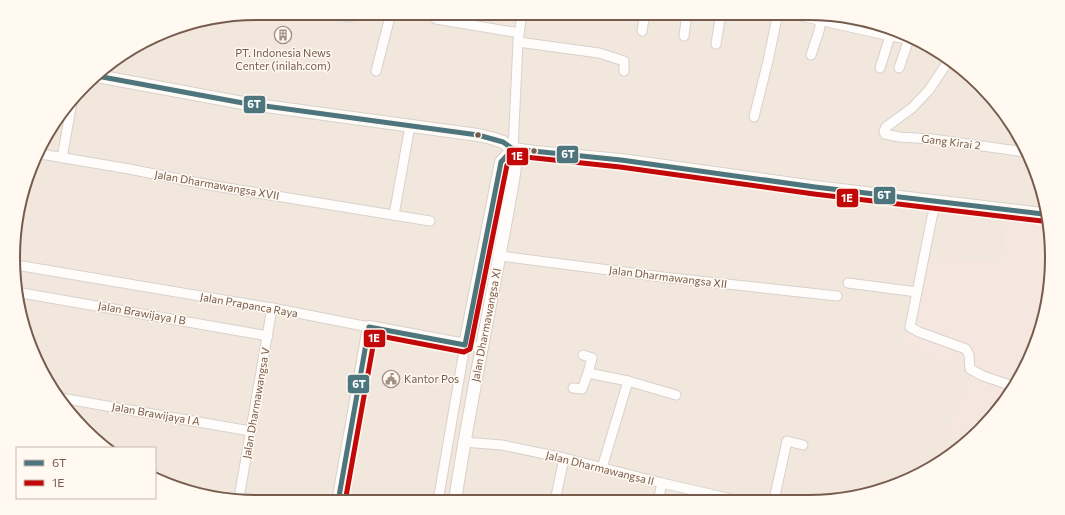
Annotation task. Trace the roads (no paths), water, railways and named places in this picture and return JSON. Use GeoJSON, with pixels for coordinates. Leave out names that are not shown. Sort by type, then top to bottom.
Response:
{"type":"FeatureCollection","features":[{"type":"Feature","properties":{"kind":"street"},"geometry":{"type":"LineString","coordinates":[[376,71],[389,20]]}},
{"type":"Feature","properties":{"kind":"street"},"geometry":{"type":"LineString","coordinates":[[442,20],[519,33]]}},
{"type":"Feature","properties":{"kind":"street"},"geometry":{"type":"LineString","coordinates":[[439,495],[465,345],[501,162],[512,149],[518,42],[521,20]]}},
{"type":"Feature","properties":{"kind":"street"},"geometry":{"type":"LineString","coordinates":[[642,31],[644,20]]}},
{"type":"Feature","properties":{"kind":"street"},"geometry":{"type":"LineString","coordinates":[[684,36],[686,20]]}},
{"type":"Feature","properties":{"kind":"street"},"geometry":{"type":"LineString","coordinates":[[716,44],[720,20]]}},
{"type":"Feature","properties":{"kind":"street"},"geometry":{"type":"LineString","coordinates":[[754,116],[777,20]]}},
{"type":"Feature","properties":{"kind":"street"},"geometry":{"type":"LineString","coordinates":[[811,55],[819,31],[821,21]]}},
{"type":"Feature","properties":{"kind":"street"},"geometry":{"type":"LineString","coordinates":[[880,68],[886,34]]}},
{"type":"Feature","properties":{"kind":"street"},"geometry":{"type":"LineString","coordinates":[[518,42],[599,53],[624,61],[624,71]]}},
{"type":"Feature","properties":{"kind":"street"},"geometry":{"type":"LineString","coordinates":[[899,68],[907,42]]}},
{"type":"Feature","properties":{"kind":"street","name":"Gang Kirai 2"},"geometry":{"type":"LineString","coordinates":[[945,64],[929,90],[912,108],[886,127],[884,133],[891,136],[932,139],[1021,151]]}},
{"type":"Feature","properties":{"kind":"street"},"geometry":{"type":"LineString","coordinates":[[103,77],[243,103],[491,138],[503,142],[512,149],[621,160],[815,187],[1041,214]]}},
{"type":"Feature","properties":{"kind":"street"},"geometry":{"type":"LineString","coordinates":[[62,158],[70,111]]}},
{"type":"Feature","properties":{"kind":"street"},"geometry":{"type":"LineString","coordinates":[[394,215],[410,126]]}},
{"type":"Feature","properties":{"kind":"street","name":"Jalan Dharmawangsa XI"},"geometry":{"type":"LineString","coordinates":[[456,495],[464,442],[500,256],[514,174],[515,165],[512,149]]}},
{"type":"Feature","properties":{"kind":"street","name":"Jalan Dharmawangsa XVII"},"geometry":{"type":"LineString","coordinates":[[43,154],[215,186],[430,221]]}},
{"type":"Feature","properties":{"kind":"street"},"geometry":{"type":"LineString","coordinates":[[937,201],[910,327],[919,332],[966,349],[969,355],[970,369],[983,376],[1008,384]]}},
{"type":"Feature","properties":{"kind":"street","name":"Jalan Dharmawangsa XII"},"geometry":{"type":"LineString","coordinates":[[500,256],[671,278],[837,296]]}},
{"type":"Feature","properties":{"kind":"street","name":"Jalan Prapanca Raya"},"geometry":{"type":"LineString","coordinates":[[21,266],[272,308],[482,348]]}},
{"type":"Feature","properties":{"kind":"street"},"geometry":{"type":"LineString","coordinates":[[848,283],[917,292]]}},
{"type":"Feature","properties":{"kind":"street","name":"Jalan Brawijaya I B"},"geometry":{"type":"LineString","coordinates":[[23,293],[268,336]]}},
{"type":"Feature","properties":{"kind":"street","name":"Jalan Dharmawangsa V"},"geometry":{"type":"LineString","coordinates":[[240,494],[272,308]]}},
{"type":"Feature","properties":{"kind":"street"},"geometry":{"type":"LineString","coordinates":[[339,495],[369,327]]}},
{"type":"Feature","properties":{"kind":"street"},"geometry":{"type":"LineString","coordinates":[[573,388],[582,390],[588,373],[592,358],[584,356]]}},
{"type":"Feature","properties":{"kind":"street"},"geometry":{"type":"LineString","coordinates":[[588,373],[628,381],[676,395]]}},
{"type":"Feature","properties":{"kind":"street"},"geometry":{"type":"LineString","coordinates":[[602,468],[628,381]]}},
{"type":"Feature","properties":{"kind":"street","name":"Jalan Brawijaya I A"},"geometry":{"type":"LineString","coordinates":[[67,399],[250,431]]}},
{"type":"Feature","properties":{"kind":"street"},"geometry":{"type":"LineString","coordinates":[[775,495],[787,441],[803,444]]}},
{"type":"Feature","properties":{"kind":"street","name":"Jalan Dharmawangsa II"},"geometry":{"type":"LineString","coordinates":[[464,442],[502,445],[564,458],[714,495]]}},
{"type":"Feature","properties":{"kind":"street"},"geometry":{"type":"LineString","coordinates":[[556,495],[564,458]]}},
{"type":"Feature","properties":{"kind":"street"},"geometry":{"type":"LineString","coordinates":[[659,495],[662,483]]}},
{"type":"Feature","properties":{"kind":"place","name":"PT. Indonesia News Center (inilah.com)"},"geometry":{"type":"Point","coordinates":[283,35]}},
{"type":"Feature","properties":{"kind":"place","name":"Kantor Pos"},"geometry":{"type":"Point","coordinates":[391,379]}}]}
